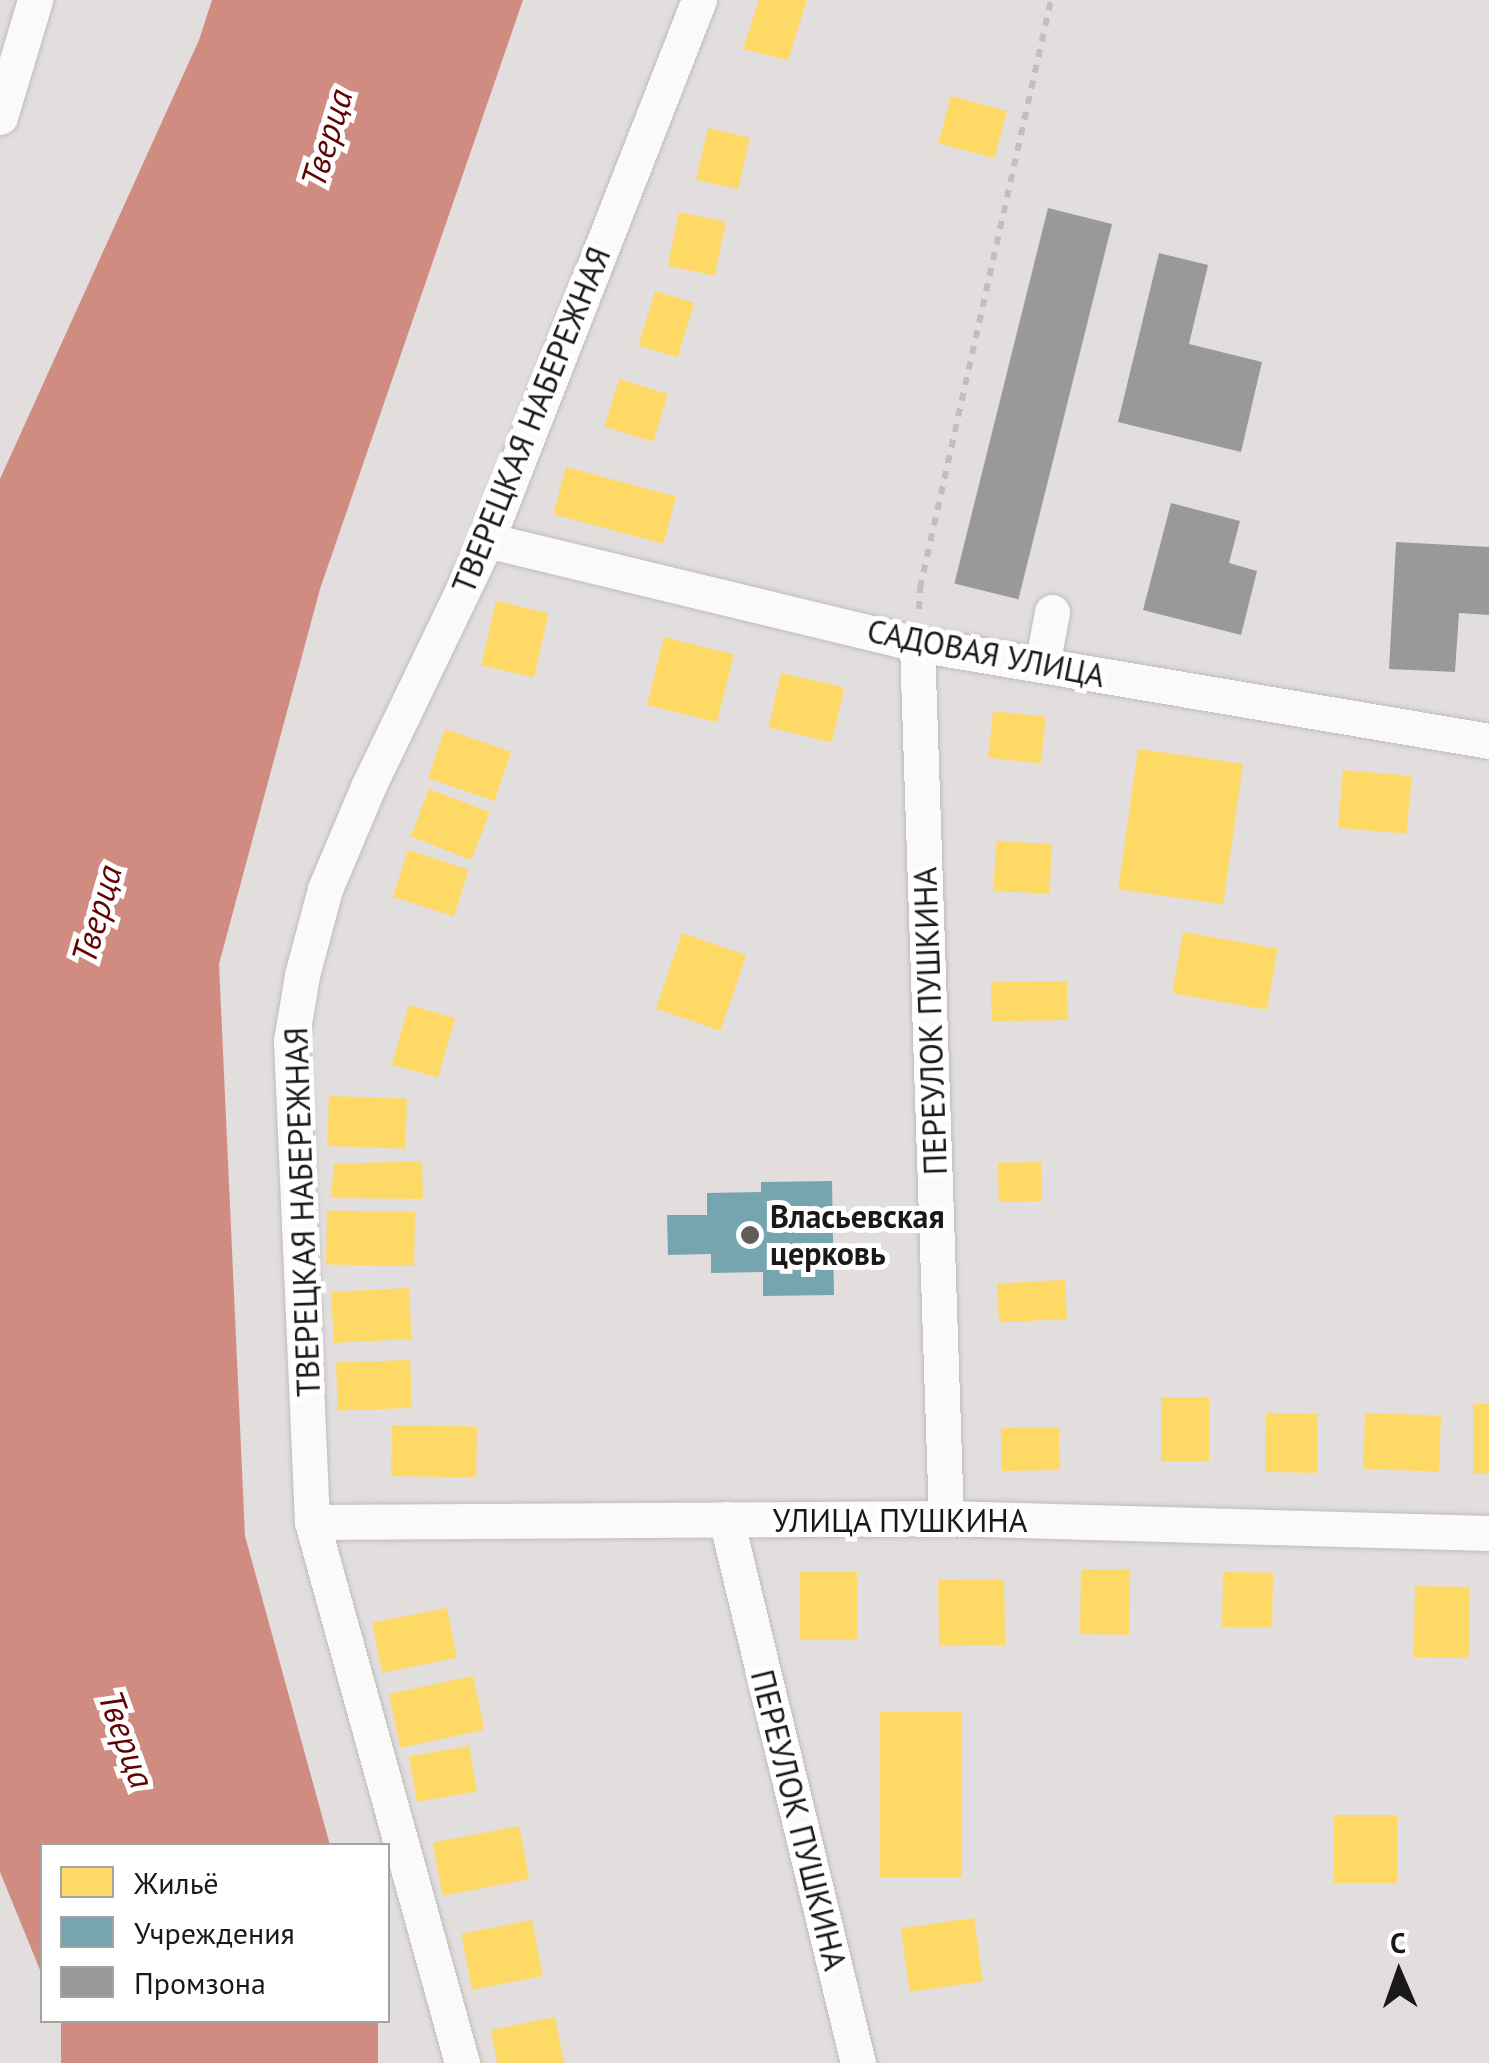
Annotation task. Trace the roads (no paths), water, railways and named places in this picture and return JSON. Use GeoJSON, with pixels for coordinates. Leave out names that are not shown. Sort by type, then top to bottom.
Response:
{"type":"FeatureCollection","features":[{"type":"Feature","properties":{"kind":"street"},"geometry":{"type":"LineString","coordinates":[[0,117],[35,0]]}},
{"type":"Feature","properties":{"kind":"street","name":"ТВЕРЕЦКАЯ НАБЕРЕЖНАЯ"},"geometry":{"type":"LineString","coordinates":[[462,2063],[312,1522],[291,1040],[302,975],[325,889],[368,787],[487,540],[699,0]]}},
{"type":"Feature","properties":{"kind":"street","name":"САДОВАЯ УЛИЦА"},"geometry":{"type":"LineString","coordinates":[[487,540],[918,644],[1489,741]]}},
{"type":"Feature","properties":{"kind":"street"},"geometry":{"type":"LineString","coordinates":[[1042,666],[1052,612]]}},
{"type":"Feature","properties":{"kind":"street","name":"ПЕРЕУЛОК ПУШКИНА"},"geometry":{"type":"LineString","coordinates":[[918,644],[946,1518]]}},
{"type":"Feature","properties":{"kind":"street","name":"УЛИЦА ПУШКИНА"},"geometry":{"type":"LineString","coordinates":[[312,1522],[946,1518],[1489,1533]]}},
{"type":"Feature","properties":{"kind":"street","name":"ПЕРЕУЛОК ПУШКИНА"},"geometry":{"type":"LineString","coordinates":[[726,1519],[858,2063]]}},
{"type":"Feature","properties":{"kind":"water","name":"Тверца"},"geometry":{"type":"Polygon","coordinates":[[[212,0],[523,0],[320,589],[219,964],[245,1536],[329,1843],[40,1843],[40,1970],[0,1872],[0,479],[199,40],[212,0]]]}},
{"type":"Feature","properties":{"kind":"water"},"geometry":{"type":"Polygon","coordinates":[[[61,2023],[378,2023],[378,2063],[61,2063],[61,2023]]]}},
{"type":"Feature","properties":{"kind":"place","name":"Власьевская церковь"},"geometry":{"type":"Point","coordinates":[750,1235]}}]}
